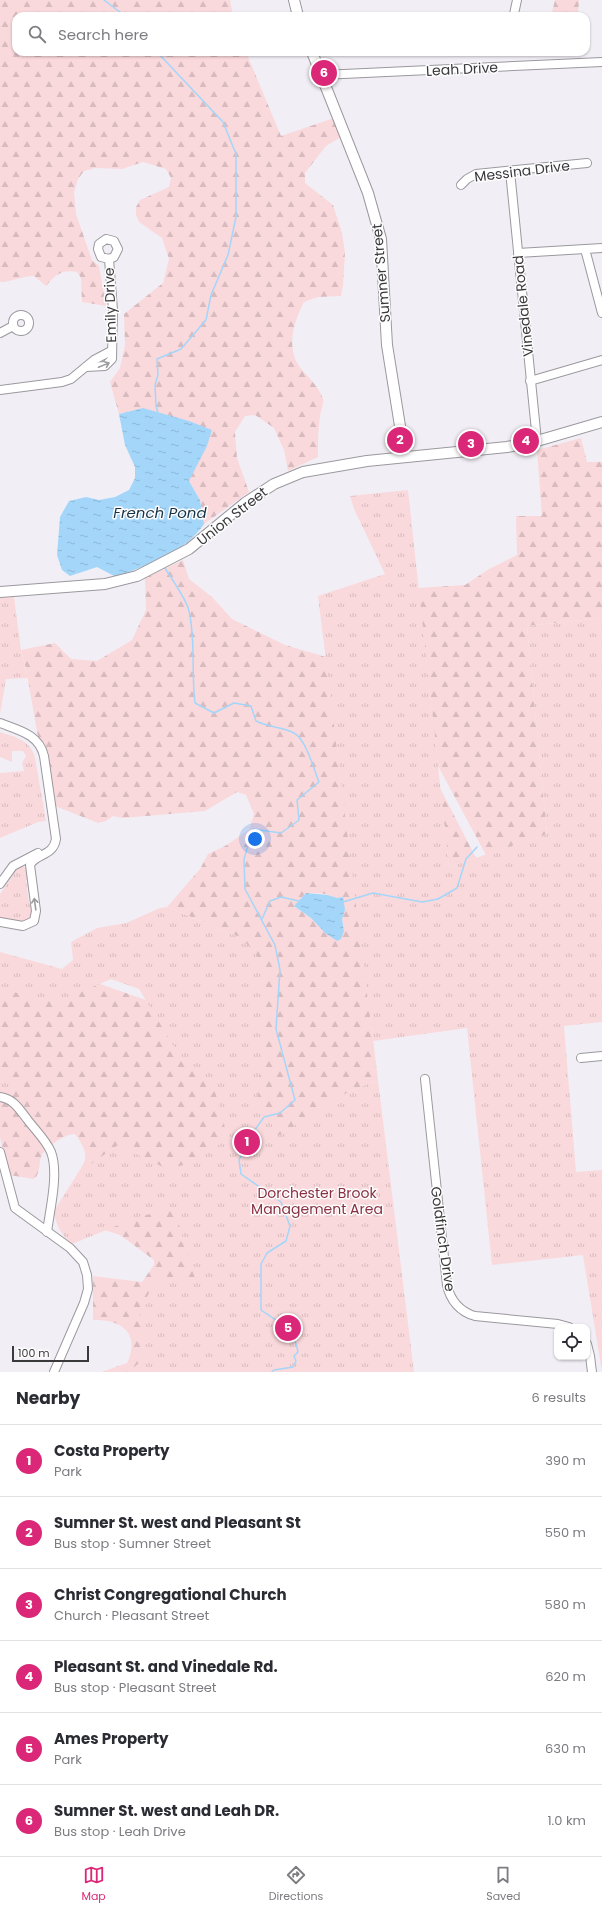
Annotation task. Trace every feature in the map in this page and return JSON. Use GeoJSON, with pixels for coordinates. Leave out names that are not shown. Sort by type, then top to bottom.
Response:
{"type":"FeatureCollection","features":[{"type":"Feature","properties":{"kind":"main road"},"geometry":{"type":"LineString","coordinates":[[294,0],[297,12]]}},
{"type":"Feature","properties":{"kind":"main road","name":"Sumner Street"},"geometry":{"type":"LineString","coordinates":[[314,56],[368,193],[380,239],[384,280],[387,345],[405,457]]}},
{"type":"Feature","properties":{"kind":"main road","name":"Union Street"},"geometry":{"type":"LineString","coordinates":[[0,592],[105,584],[137,576],[189,549],[245,503],[269,487],[303,472],[339,465],[405,457],[487,450],[537,441],[602,422]]}},
{"type":"Feature","properties":{"kind":"street"},"geometry":{"type":"LineString","coordinates":[[514,12],[517,0]]}},
{"type":"Feature","properties":{"kind":"street","name":"Leah Drive"},"geometry":{"type":"LineString","coordinates":[[322,75],[602,62]]}},
{"type":"Feature","properties":{"kind":"street","name":"Messina Drive"},"geometry":{"type":"LineString","coordinates":[[461,185],[467,179],[476,174],[587,163]]}},
{"type":"Feature","properties":{"kind":"street","name":"Vinedale Road"},"geometry":{"type":"LineString","coordinates":[[510,171],[537,441]]}},
{"type":"Feature","properties":{"kind":"street"},"geometry":{"type":"LineString","coordinates":[[518,253],[602,248]]}},
{"type":"Feature","properties":{"kind":"street"},"geometry":{"type":"LineString","coordinates":[[585,249],[602,312]]}},
{"type":"Feature","properties":{"kind":"street","name":"Emily Drive"},"geometry":{"type":"LineString","coordinates":[[0,390],[62,382],[71,379],[94,360],[111,351],[113,310],[109,259]]}},
{"type":"Feature","properties":{"kind":"street"},"geometry":{"type":"LineString","coordinates":[[0,333],[13,326]]}},
{"type":"Feature","properties":{"kind":"street"},"geometry":{"type":"LineString","coordinates":[[530,381],[602,360]]}},
{"type":"Feature","properties":{"kind":"street"},"geometry":{"type":"LineString","coordinates":[[0,723],[31,736],[39,744],[43,753],[56,841],[51,850],[33,861],[30,865],[36,911],[34,921],[23,926],[0,922]]}},
{"type":"Feature","properties":{"kind":"street"},"geometry":{"type":"LineString","coordinates":[[0,728],[26,738],[36,748],[39,758],[50,840],[45,849],[12,867],[0,884]]}},
{"type":"Feature","properties":{"kind":"street"},"geometry":{"type":"LineString","coordinates":[[22,861],[30,865]]}},
{"type":"Feature","properties":{"kind":"street"},"geometry":{"type":"LineString","coordinates":[[581,1058],[602,1056]]}},
{"type":"Feature","properties":{"kind":"street","name":"Goldfinch Drive"},"geometry":{"type":"LineString","coordinates":[[425,1079],[447,1285],[452,1300],[464,1311],[475,1316],[558,1324]]}},
{"type":"Feature","properties":{"kind":"street"},"geometry":{"type":"LineString","coordinates":[[0,1096],[14,1103],[41,1137],[51,1154],[54,1172],[47,1232]]}},
{"type":"Feature","properties":{"kind":"street"},"geometry":{"type":"LineString","coordinates":[[0,1152],[15,1208],[77,1254],[86,1268],[88,1281],[84,1303],[54,1372]]}},
{"type":"Feature","properties":{"kind":"street"},"geometry":{"type":"LineString","coordinates":[[590,1356],[592,1372]]}},
{"type":"Feature","properties":{"kind":"green space"},"geometry":{"type":"Polygon","coordinates":[[[0,0],[230,0],[232,12],[12,12],[12,56],[248,56],[281,136],[334,118],[341,137],[326,146],[305,173],[305,183],[333,205],[342,233],[345,253],[341,296],[318,297],[304,302],[297,317],[292,342],[295,358],[299,366],[316,386],[323,399],[319,428],[318,457],[288,471],[284,450],[274,428],[255,415],[245,416],[235,432],[237,458],[249,492],[204,524],[200,500],[189,481],[198,460],[143,408],[119,414],[110,382],[120,368],[125,345],[124,314],[163,283],[169,259],[162,238],[139,222],[136,215],[136,207],[140,200],[169,187],[171,178],[166,169],[143,162],[122,169],[95,168],[84,171],[78,179],[74,193],[76,214],[92,260],[99,266],[106,306],[82,302],[81,278],[77,272],[63,272],[46,286],[34,276],[0,282],[0,0]]]}},
{"type":"Feature","properties":{"kind":"green space"},"geometry":{"type":"Polygon","coordinates":[[[555,0],[579,0],[578,12],[552,12],[555,0]]]}},
{"type":"Feature","properties":{"kind":"green space"},"geometry":{"type":"Polygon","coordinates":[[[581,438],[587,462],[602,462],[602,618],[527,626],[547,834],[486,855],[438,766],[418,588],[465,585],[489,569],[517,555],[516,516],[542,516],[537,450],[581,438]]]}},
{"type":"Feature","properties":{"kind":"green space"},"geometry":{"type":"Polygon","coordinates":[[[408,490],[449,867],[547,834],[527,626],[602,618],[602,1022],[564,1026],[576,1172],[602,1170],[602,1372],[583,1255],[492,1265],[467,1028],[373,1041],[318,596],[385,574],[354,509],[350,496],[408,490]]]}},
{"type":"Feature","properties":{"kind":"green space","name":"Dorchester Brook Management Area"},"geometry":{"type":"Polygon","coordinates":[[[183,560],[189,579],[212,597],[232,619],[285,645],[326,657],[378,1080],[348,1092],[371,1372],[102,1372],[127,1363],[131,1352],[132,1343],[126,1330],[120,1325],[103,1320],[93,1320],[93,1276],[142,1282],[154,1265],[154,1260],[120,1235],[104,1230],[71,1189],[74,1180],[84,1163],[85,1157],[85,1151],[75,1134],[61,1138],[44,1152],[41,1158],[38,1174],[34,1179],[9,1175],[0,1137],[0,955],[55,968],[262,1041],[242,938],[167,907],[200,869],[208,854],[225,846],[249,830],[254,814],[246,795],[237,792],[205,811],[123,818],[113,816],[106,821],[98,823],[55,806],[42,743],[38,737],[26,669],[21,650],[55,643],[71,659],[97,661],[132,640],[146,610],[145,578],[183,560]],[[306,893],[294,906],[311,918],[325,933],[344,931],[342,919],[345,910],[336,899],[324,894],[306,893]]]}},
{"type":"Feature","properties":{"kind":"green space"},"geometry":{"type":"Polygon","coordinates":[[[14,597],[21,650],[28,678],[6,679],[0,714],[0,598],[14,597]]]}},
{"type":"Feature","properties":{"kind":"green space"},"geometry":{"type":"Polygon","coordinates":[[[0,732],[22,740],[33,752],[46,821],[38,822],[0,838],[0,773],[24,771],[22,763],[26,756],[23,751],[12,751],[12,762],[0,757],[0,732]]]}},
{"type":"Feature","properties":{"kind":"green space"},"geometry":{"type":"Polygon","coordinates":[[[440,788],[476,858],[449,867],[440,788]]]}},
{"type":"Feature","properties":{"kind":"green space"},"geometry":{"type":"Polygon","coordinates":[[[20,866],[27,868],[28,880],[26,880],[29,904],[34,907],[34,914],[27,924],[0,920],[0,894],[13,875],[14,868],[20,866]]]}},
{"type":"Feature","properties":{"kind":"green space","name":"Dorchester Brook Management Area"},"geometry":{"type":"Polygon","coordinates":[[[167,907],[242,938],[267,968],[258,1097],[278,1136],[348,1092],[378,1080],[414,1372],[128,1372],[139,1363],[145,1327],[139,1314],[156,1278],[196,1282],[174,1208],[138,1217],[72,1244],[60,1229],[56,1221],[54,1211],[78,1173],[118,1145],[167,1169],[188,1164],[228,1139],[212,1080],[185,1065],[139,989],[111,979],[58,1002],[4,990],[0,999],[0,952],[62,969],[73,960],[71,942],[97,928],[126,923],[160,908],[167,907]]]}},
{"type":"Feature","properties":{"kind":"green space"},"geometry":{"type":"Polygon","coordinates":[[[0,1070],[14,1078],[3,1095],[0,1095],[0,1070]]]}},
{"type":"Feature","properties":{"kind":"water","name":"French Pond"},"geometry":{"type":"Polygon","coordinates":[[[143,408],[189,421],[212,430],[207,446],[189,481],[200,500],[204,524],[196,534],[176,550],[153,562],[116,577],[97,567],[70,576],[62,570],[57,555],[60,517],[69,501],[86,497],[99,500],[115,497],[129,490],[135,478],[135,467],[125,445],[119,414],[143,408]]]}},
{"type":"Feature","properties":{"kind":"water"},"geometry":{"type":"Polygon","coordinates":[[[306,893],[328,895],[337,898],[343,897],[345,910],[342,919],[344,931],[341,939],[337,941],[325,933],[311,918],[294,906],[306,893]]]}},
{"type":"Feature","properties":{"kind":"waterway"},"geometry":{"type":"LineString","coordinates":[[104,0],[120,12]]}},
{"type":"Feature","properties":{"kind":"waterway"},"geometry":{"type":"LineString","coordinates":[[158,413],[156,406],[155,385],[158,375],[157,359],[181,349],[206,320],[211,295],[228,255],[236,217],[236,154],[223,122],[161,56]]}},
{"type":"Feature","properties":{"kind":"waterway"},"geometry":{"type":"LineString","coordinates":[[165,568],[188,606],[193,646],[195,703],[214,713],[234,703],[251,706],[256,721],[294,733],[298,736],[306,748],[319,782],[297,800],[299,820],[281,833],[253,829],[244,859],[245,889],[275,945],[280,970],[276,1029],[295,1100],[280,1113],[264,1117],[250,1137],[239,1160],[241,1174],[281,1202],[290,1226],[286,1241],[267,1253],[261,1264],[261,1310],[279,1322],[289,1332],[296,1344],[298,1352],[294,1356],[296,1361],[293,1367],[274,1370],[272,1372]]}},
{"type":"Feature","properties":{"kind":"waterway"},"geometry":{"type":"LineString","coordinates":[[343,902],[373,893],[422,902],[438,899],[457,888],[466,859],[477,847]]}},
{"type":"Feature","properties":{"kind":"waterway"},"geometry":{"type":"LineString","coordinates":[[262,919],[270,901],[281,897],[299,901]]}},
{"type":"Feature","properties":{"kind":"place","name":"Sumner St. west and Leah DR."},"geometry":{"type":"Point","coordinates":[324,73]}},
{"type":"Feature","properties":{"kind":"place","name":"Sumner St. west and Pleasant St"},"geometry":{"type":"Point","coordinates":[400,440]}},
{"type":"Feature","properties":{"kind":"place","name":"Pleasant St. and Vinedale Rd."},"geometry":{"type":"Point","coordinates":[526,441]}},
{"type":"Feature","properties":{"kind":"place","name":"Christ Congregational Church"},"geometry":{"type":"Point","coordinates":[471,444]}},
{"type":"Feature","properties":{"kind":"place","name":"Costa Property"},"geometry":{"type":"Point","coordinates":[247,1142]}},
{"type":"Feature","properties":{"kind":"place","name":"Ames Property"},"geometry":{"type":"Point","coordinates":[288,1328]}}]}
